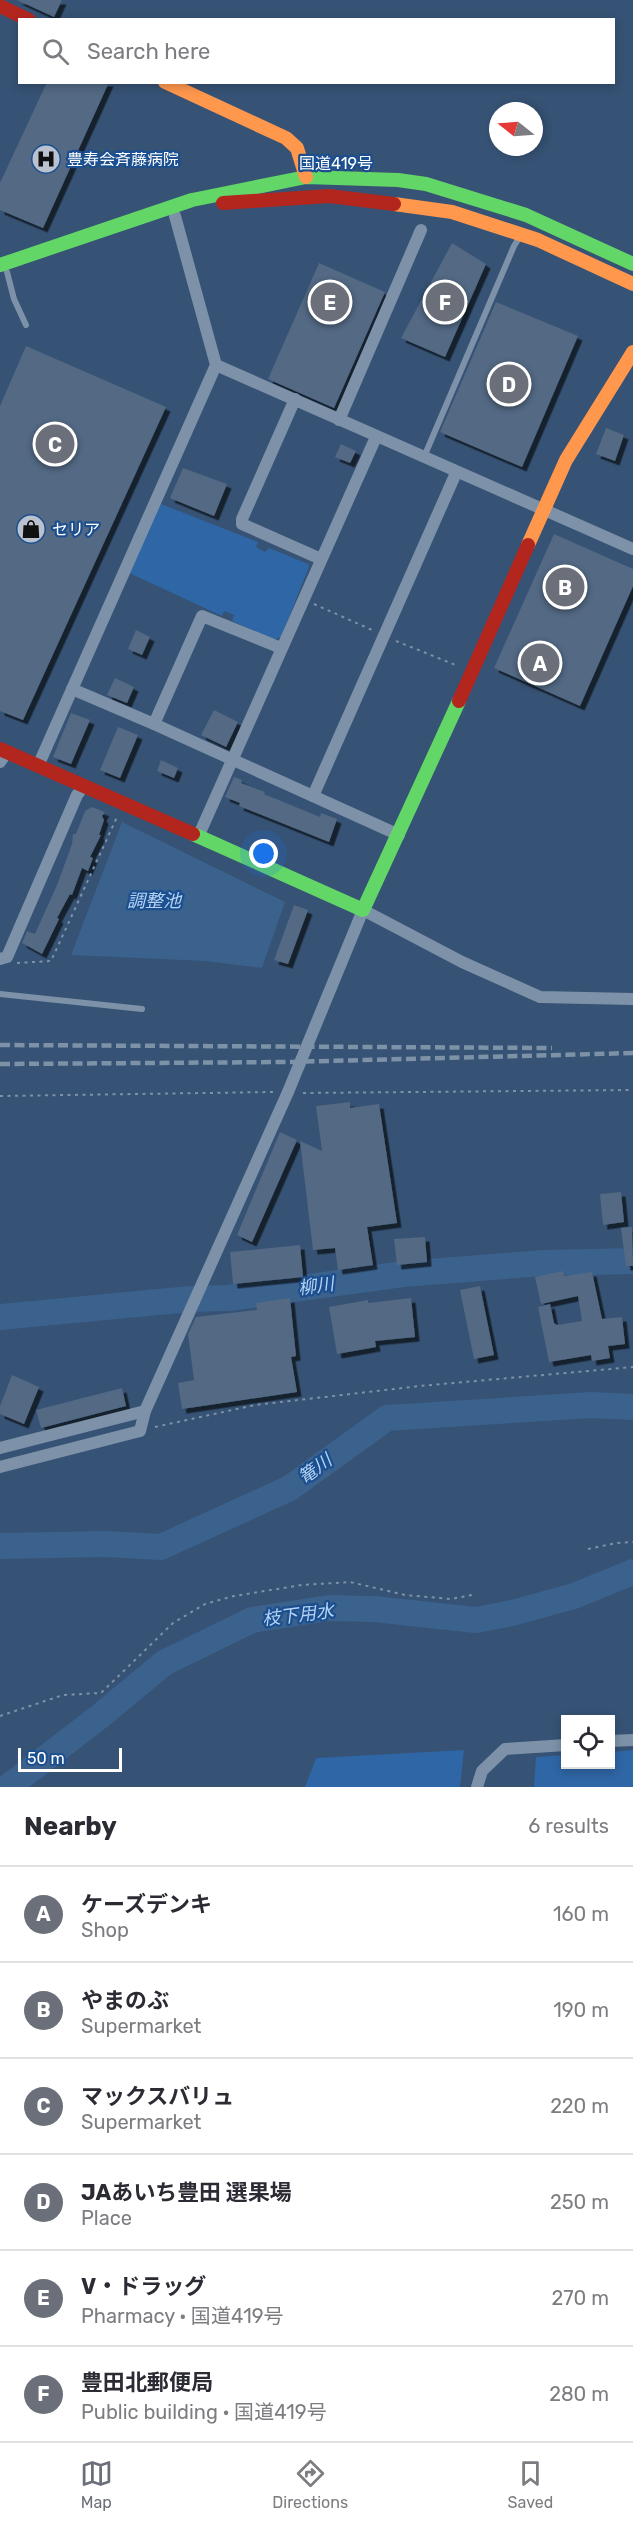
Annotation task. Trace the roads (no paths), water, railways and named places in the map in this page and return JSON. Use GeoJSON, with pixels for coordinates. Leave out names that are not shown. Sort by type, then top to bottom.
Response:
{"type":"FeatureCollection","features":[{"type":"Feature","properties":{"kind":"main road"},"geometry":{"type":"LineString","coordinates":[[0,6],[25,18]]}},
{"type":"Feature","properties":{"kind":"main road"},"geometry":{"type":"LineString","coordinates":[[169,84],[286,138],[297,148],[306,177]]}},
{"type":"Feature","properties":{"kind":"main road","name":"国道419号"},"geometry":{"type":"LineString","coordinates":[[2,270],[192,200],[306,177],[398,180],[426,184],[526,215],[633,264]]}},
{"type":"Feature","properties":{"kind":"main road","name":"国道419号"},"geometry":{"type":"LineString","coordinates":[[2,270],[210,204],[329,196],[452,212],[522,235],[633,284]]}},
{"type":"Feature","properties":{"kind":"main road"},"geometry":{"type":"LineString","coordinates":[[2,754],[38,765],[363,910],[566,460],[633,352]]}},
{"type":"Feature","properties":{"kind":"street"},"geometry":{"type":"LineString","coordinates":[[38,765],[216,365],[175,216]]}},
{"type":"Feature","properties":{"kind":"street"},"geometry":{"type":"LineString","coordinates":[[339,420],[421,230]]}},
{"type":"Feature","properties":{"kind":"street"},"geometry":{"type":"LineString","coordinates":[[216,365],[456,473],[633,549]]}},
{"type":"Feature","properties":{"kind":"street"},"geometry":{"type":"LineString","coordinates":[[295,399],[242,519],[242,524],[321,559]]}},
{"type":"Feature","properties":{"kind":"street"},"geometry":{"type":"LineString","coordinates":[[198,837],[376,437]]}},
{"type":"Feature","properties":{"kind":"street"},"geometry":{"type":"LineString","coordinates":[[313,796],[456,473]]}},
{"type":"Feature","properties":{"kind":"street"},"geometry":{"type":"LineString","coordinates":[[154,724],[202,616],[281,648]]}},
{"type":"Feature","properties":{"kind":"street"},"geometry":{"type":"LineString","coordinates":[[72,689],[399,834]]}},
{"type":"Feature","properties":{"kind":"street"},"geometry":{"type":"LineString","coordinates":[[3,958],[77,795],[84,786]]}},
{"type":"Feature","properties":{"kind":"street"},"geometry":{"type":"LineString","coordinates":[[0,1467],[140,1431],[145,1411],[288,1092],[363,910],[462,962],[540,997],[633,999]]}},
{"type":"Feature","properties":{"kind":"street"},"geometry":{"type":"LineString","coordinates":[[0,1448],[145,1411]]}},
{"type":"Feature","properties":{"kind":"street"},"geometry":{"type":"LineString","coordinates":[[615,1741],[633,1740]]}},
{"type":"Feature","properties":{"kind":"street"},"geometry":{"type":"LineString","coordinates":[[477,1787],[482,1771],[504,1749],[561,1745]]}},
{"type":"Feature","properties":{"kind":"lane"},"geometry":{"type":"LineString","coordinates":[[424,458],[514,246],[522,235]]}},
{"type":"Feature","properties":{"kind":"lane"},"geometry":{"type":"LineString","coordinates":[[2,270],[26,324]]}},
{"type":"Feature","properties":{"kind":"lane"},"geometry":{"type":"LineString","coordinates":[[0,994],[142,1009]]}},
{"type":"Feature","properties":{"kind":"water","name":"調整池"},"geometry":{"type":"Polygon","coordinates":[[[122,822],[285,902],[262,968],[205,961],[71,955],[122,822]]]}},
{"type":"Feature","properties":{"kind":"waterway","name":"柳川"},"geometry":{"type":"LineString","coordinates":[[0,1317],[190,1299],[229,1298],[403,1274],[543,1263],[633,1261]]}},
{"type":"Feature","properties":{"kind":"waterway","name":"篭川"},"geometry":{"type":"LineString","coordinates":[[0,1546],[106,1544],[161,1547],[290,1488],[387,1418],[591,1405],[633,1407]]}},
{"type":"Feature","properties":{"kind":"waterway","name":"枝下用水"},"geometry":{"type":"LineString","coordinates":[[8,1787],[99,1717],[164,1663],[252,1620],[329,1608],[374,1609],[476,1620],[574,1596],[633,1572]]}},
{"type":"Feature","properties":{"kind":"railway"},"geometry":{"type":"LineString","coordinates":[[0,1045],[552,1048]]}},
{"type":"Feature","properties":{"kind":"railway"},"geometry":{"type":"LineString","coordinates":[[0,1064],[288,1062],[633,1053]]}},
{"type":"Feature","properties":{"kind":"place","name":"豊寿会斉藤病院"},"geometry":{"type":"Point","coordinates":[46,159]}},
{"type":"Feature","properties":{"kind":"place","name":"V・ドラッグ"},"geometry":{"type":"Point","coordinates":[330,302]}},
{"type":"Feature","properties":{"kind":"place","name":"豊田北郵便局"},"geometry":{"type":"Point","coordinates":[445,302]}},
{"type":"Feature","properties":{"kind":"place","name":"JAあいち豊田 選果場"},"geometry":{"type":"Point","coordinates":[509,384]}},
{"type":"Feature","properties":{"kind":"place","name":"マックスバリュ"},"geometry":{"type":"Point","coordinates":[55,444]}},
{"type":"Feature","properties":{"kind":"place","name":"セリア"},"geometry":{"type":"Point","coordinates":[31,529]}},
{"type":"Feature","properties":{"kind":"place","name":"やまのぶ"},"geometry":{"type":"Point","coordinates":[565,587]}},
{"type":"Feature","properties":{"kind":"place","name":"ケーズデンキ"},"geometry":{"type":"Point","coordinates":[540,663]}}]}
